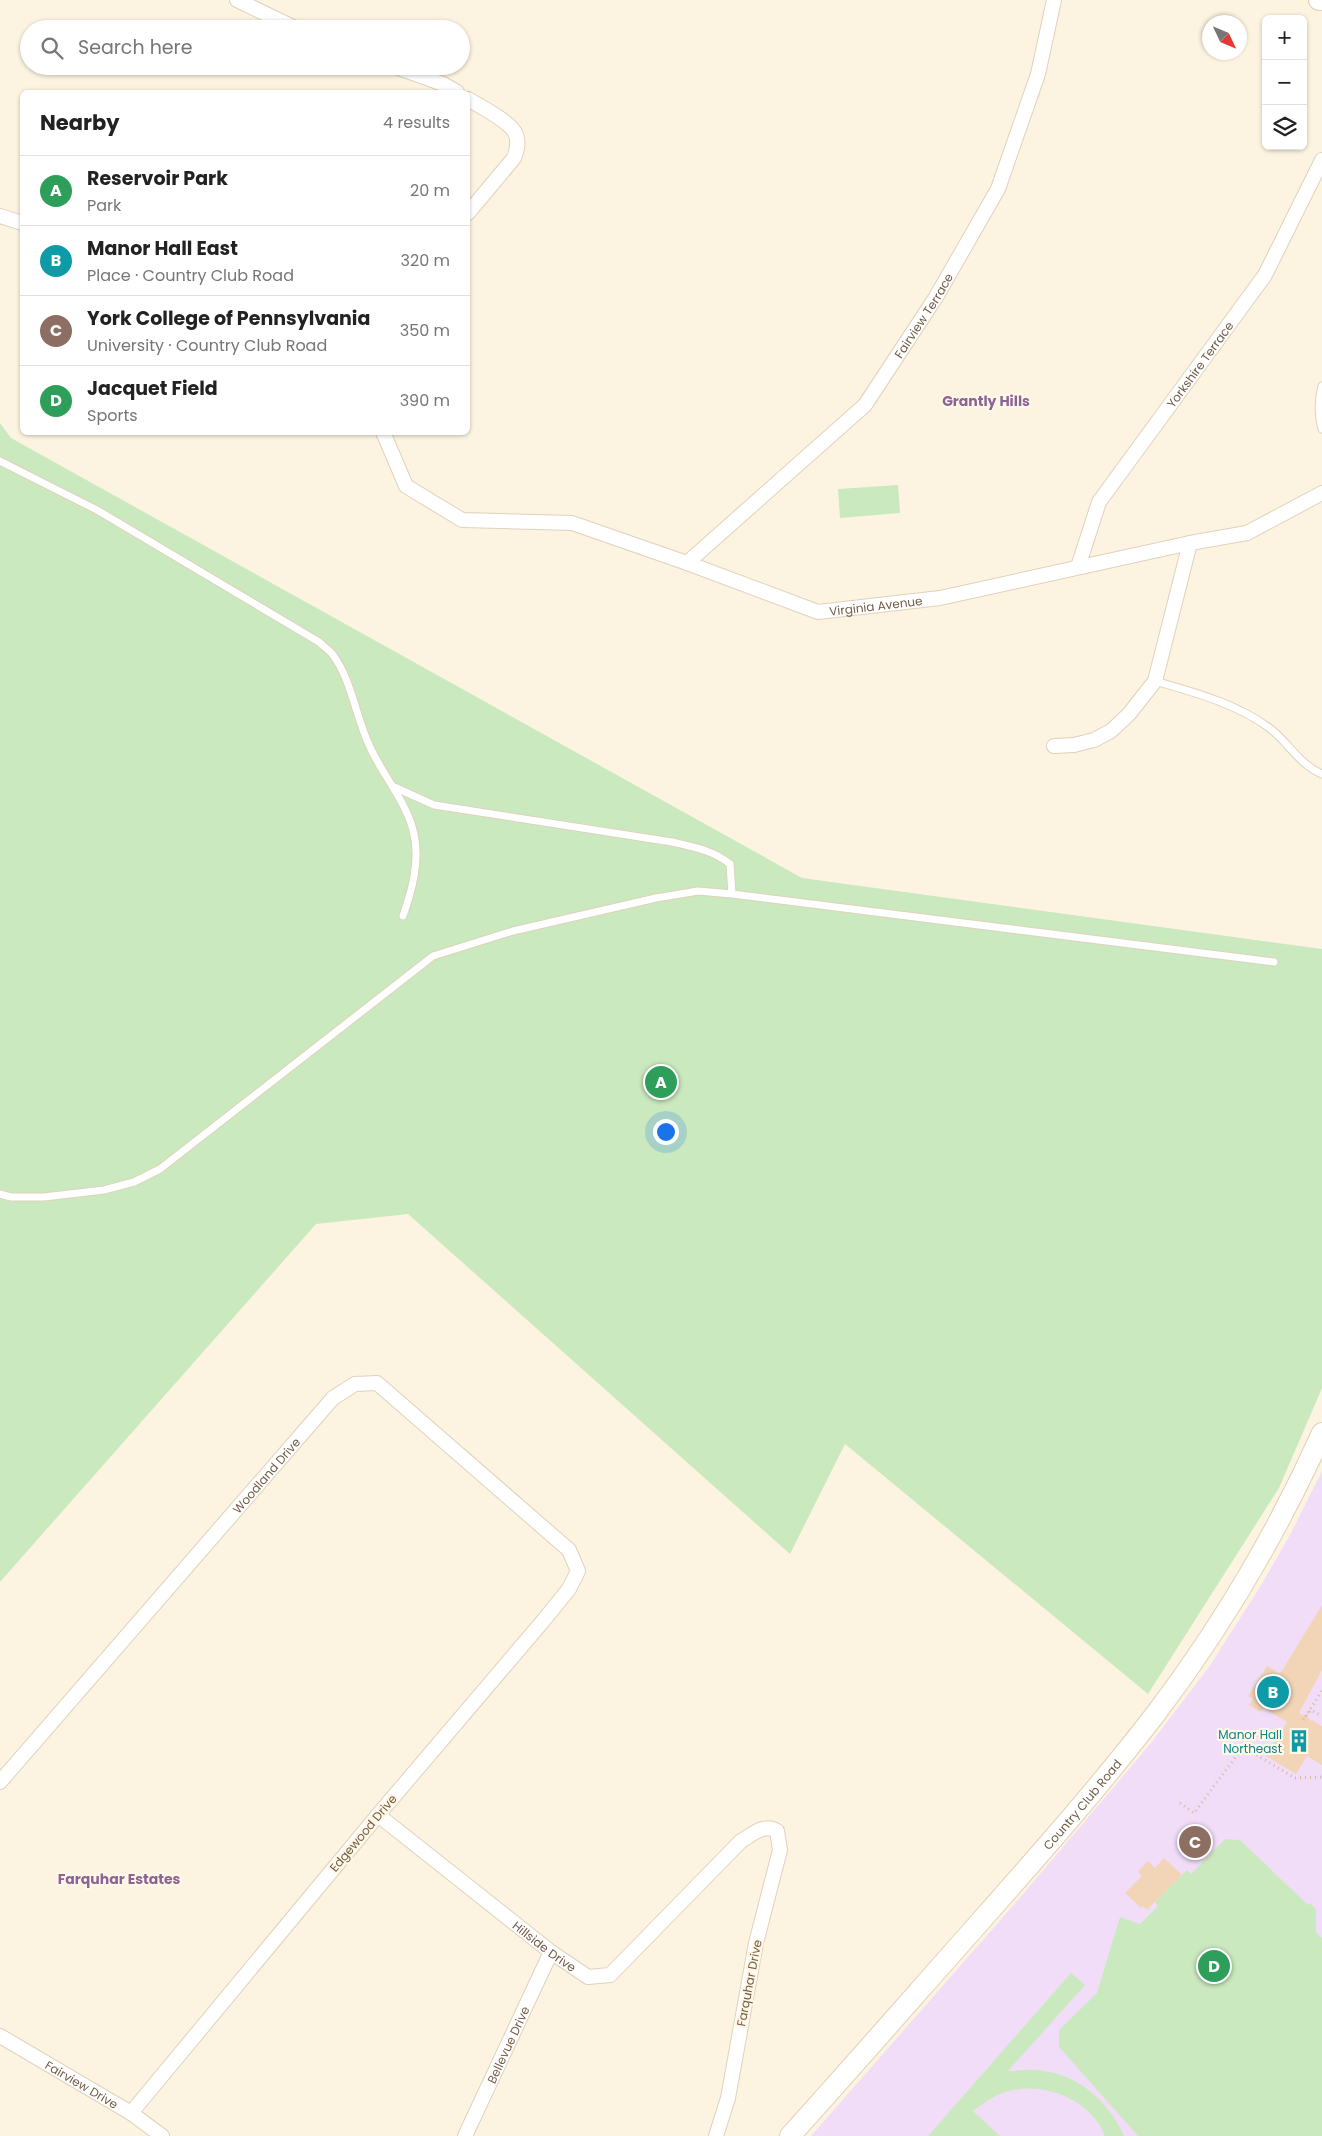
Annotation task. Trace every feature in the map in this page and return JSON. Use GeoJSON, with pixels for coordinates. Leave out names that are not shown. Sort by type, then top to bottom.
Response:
{"type":"FeatureCollection","features":[{"type":"Feature","properties":{"kind":"main road","name":"Country Club Road"},"geometry":{"type":"LineString","coordinates":[[790,2136],[1035,1859],[1116,1764],[1158,1710],[1212,1632],[1266,1546],[1322,1433]]}},
{"type":"Feature","properties":{"kind":"street"},"geometry":{"type":"LineString","coordinates":[[237,0],[279,20]]}},
{"type":"Feature","properties":{"kind":"street","name":"Fairview Terrace"},"geometry":{"type":"LineString","coordinates":[[687,563],[865,405],[936,297],[998,189],[1038,74],[1054,0]]}},
{"type":"Feature","properties":{"kind":"street"},"geometry":{"type":"LineString","coordinates":[[418,75],[454,90]]}},
{"type":"Feature","properties":{"kind":"street"},"geometry":{"type":"LineString","coordinates":[[470,100],[505,123],[516,133],[518,147],[514,158],[470,211]]}},
{"type":"Feature","properties":{"kind":"street","name":"Yorkshire Terrace"},"geometry":{"type":"LineString","coordinates":[[1078,567],[1099,502],[1266,275],[1322,160]]}},
{"type":"Feature","properties":{"kind":"street"},"geometry":{"type":"LineString","coordinates":[[0,216],[20,221]]}},
{"type":"Feature","properties":{"kind":"street","name":"Virginia Avenue"},"geometry":{"type":"LineString","coordinates":[[384,435],[406,486],[462,520],[572,523],[687,563],[818,612],[940,598],[1190,542],[1247,533],[1322,493]]}},
{"type":"Feature","properties":{"kind":"street"},"geometry":{"type":"LineString","coordinates":[[1054,746],[1074,745],[1094,740],[1111,731],[1129,714],[1155,680],[1190,542]]}},
{"type":"Feature","properties":{"kind":"street","name":"Woodland Drive"},"geometry":{"type":"LineString","coordinates":[[0,1782],[333,1398],[355,1384],[377,1383],[569,1550]]}},
{"type":"Feature","properties":{"kind":"street","name":"Edgewood Drive"},"geometry":{"type":"LineString","coordinates":[[131,2113],[378,1815],[569,1589],[578,1571],[569,1550]]}},
{"type":"Feature","properties":{"kind":"street","name":"Hillside Drive"},"geometry":{"type":"LineString","coordinates":[[378,1815],[551,1952],[588,1977],[610,1975],[741,1841],[763,1828],[770,1827],[777,1831]]}},
{"type":"Feature","properties":{"kind":"street","name":"Farquhar Drive"},"geometry":{"type":"LineString","coordinates":[[716,2136],[728,2098],[756,1943],[780,1850],[777,1831]]}},
{"type":"Feature","properties":{"kind":"street","name":"Bellevue Drive"},"geometry":{"type":"LineString","coordinates":[[465,2136],[551,1952]]}},
{"type":"Feature","properties":{"kind":"street","name":"Fairview Drive"},"geometry":{"type":"LineString","coordinates":[[0,2036],[131,2113],[162,2136]]}},
{"type":"Feature","properties":{"kind":"lane"},"geometry":{"type":"LineString","coordinates":[[1322,386],[1319,418],[1322,429]]}},
{"type":"Feature","properties":{"kind":"lane"},"geometry":{"type":"LineString","coordinates":[[0,461],[97,510],[319,642],[333,655],[344,675],[369,746],[404,806],[414,834],[416,863],[413,888],[404,916]]}},
{"type":"Feature","properties":{"kind":"lane"},"geometry":{"type":"LineString","coordinates":[[1155,680],[1249,714],[1270,728],[1304,763],[1322,774]]}},
{"type":"Feature","properties":{"kind":"lane"},"geometry":{"type":"LineString","coordinates":[[391,786],[434,805],[672,842],[701,849],[719,855],[730,864],[732,894]]}},
{"type":"Feature","properties":{"kind":"lane"},"geometry":{"type":"LineString","coordinates":[[0,1194],[11,1197],[44,1197],[104,1190],[134,1182],[160,1169],[433,956],[513,931],[656,898],[698,891],[732,894],[1274,962]]}},
{"type":"Feature","properties":{"kind":"path"},"geometry":{"type":"LineString","coordinates":[[1322,1691],[1304,1720],[1311,1710],[1322,1716]]}},
{"type":"Feature","properties":{"kind":"path"},"geometry":{"type":"LineString","coordinates":[[1180,1802],[1194,1813],[1243,1747],[1295,1778],[1322,1777]]}},
{"type":"Feature","properties":{"kind":"shaded area"},"geometry":{"type":"Polygon","coordinates":[[[1322,1471],[1322,2136],[811,2136],[1018,1900],[1151,1743],[1209,1667],[1260,1587],[1290,1535],[1322,1471]]]}},
{"type":"Feature","properties":{"kind":"green space"},"geometry":{"type":"Polygon","coordinates":[[[0,423],[11,438],[802,878],[1322,949],[1322,1388],[1279,1488],[1148,1694],[845,1444],[790,1554],[408,1214],[316,1224],[0,1582],[0,423]]]}},
{"type":"Feature","properties":{"kind":"green space"},"geometry":{"type":"Polygon","coordinates":[[[898,485],[900,513],[840,518],[838,489],[898,485]]]}},
{"type":"Feature","properties":{"kind":"green space"},"geometry":{"type":"Polygon","coordinates":[[[1225,1839],[1240,1840],[1308,1905],[1310,1903],[1316,1909],[1316,1932],[1322,1938],[1322,2136],[1138,2136],[1059,2047],[1059,2030],[1097,1993],[1120,1917],[1140,1924],[1158,1906],[1155,1902],[1187,1870],[1191,1874],[1225,1839]]]}},
{"type":"Feature","properties":{"kind":"green space"},"geometry":{"type":"Polygon","coordinates":[[[1071,1973],[1085,1985],[1008,2071],[1032,2070],[1050,2072],[1077,2082],[1100,2100],[1124,2136],[1105,2136],[1099,2124],[1090,2113],[1067,2097],[1040,2089],[1026,2089],[1002,2093],[973,2111],[1000,2136],[928,2136],[1071,1973]]]}},
{"type":"Feature","properties":{"kind":"building"},"geometry":{"type":"Polygon","coordinates":[[[1322,1605],[1322,1670],[1299,1713],[1322,1726],[1322,1765],[1307,1756],[1296,1774],[1266,1756],[1287,1722],[1263,1708],[1260,1712],[1249,1705],[1253,1699],[1248,1696],[1267,1666],[1280,1674],[1322,1605]]]}},
{"type":"Feature","properties":{"kind":"building"},"geometry":{"type":"Polygon","coordinates":[[[1164,1858],[1182,1875],[1147,1910],[1143,1906],[1141,1908],[1125,1893],[1142,1876],[1138,1871],[1148,1861],[1155,1868],[1164,1858]]]}},
{"type":"Feature","properties":{"kind":"place","name":"Reservoir Park"},"geometry":{"type":"Point","coordinates":[661,1082]}},
{"type":"Feature","properties":{"kind":"place","name":"Manor Hall East"},"geometry":{"type":"Point","coordinates":[1273,1692]}},
{"type":"Feature","properties":{"kind":"place","name":"Manor Hall Northeast"},"geometry":{"type":"Point","coordinates":[1299,1741]}},
{"type":"Feature","properties":{"kind":"place","name":"York College of Pennsylvania"},"geometry":{"type":"Point","coordinates":[1195,1842]}},
{"type":"Feature","properties":{"kind":"place","name":"Jacquet Field"},"geometry":{"type":"Point","coordinates":[1214,1966]}},
{"type":"Feature","properties":{"kind":"district","name":"Grantly Hills"},"geometry":{"type":"Point","coordinates":[986,401]}},
{"type":"Feature","properties":{"kind":"district","name":"Farquhar Estates"},"geometry":{"type":"Point","coordinates":[119,1879]}}]}
